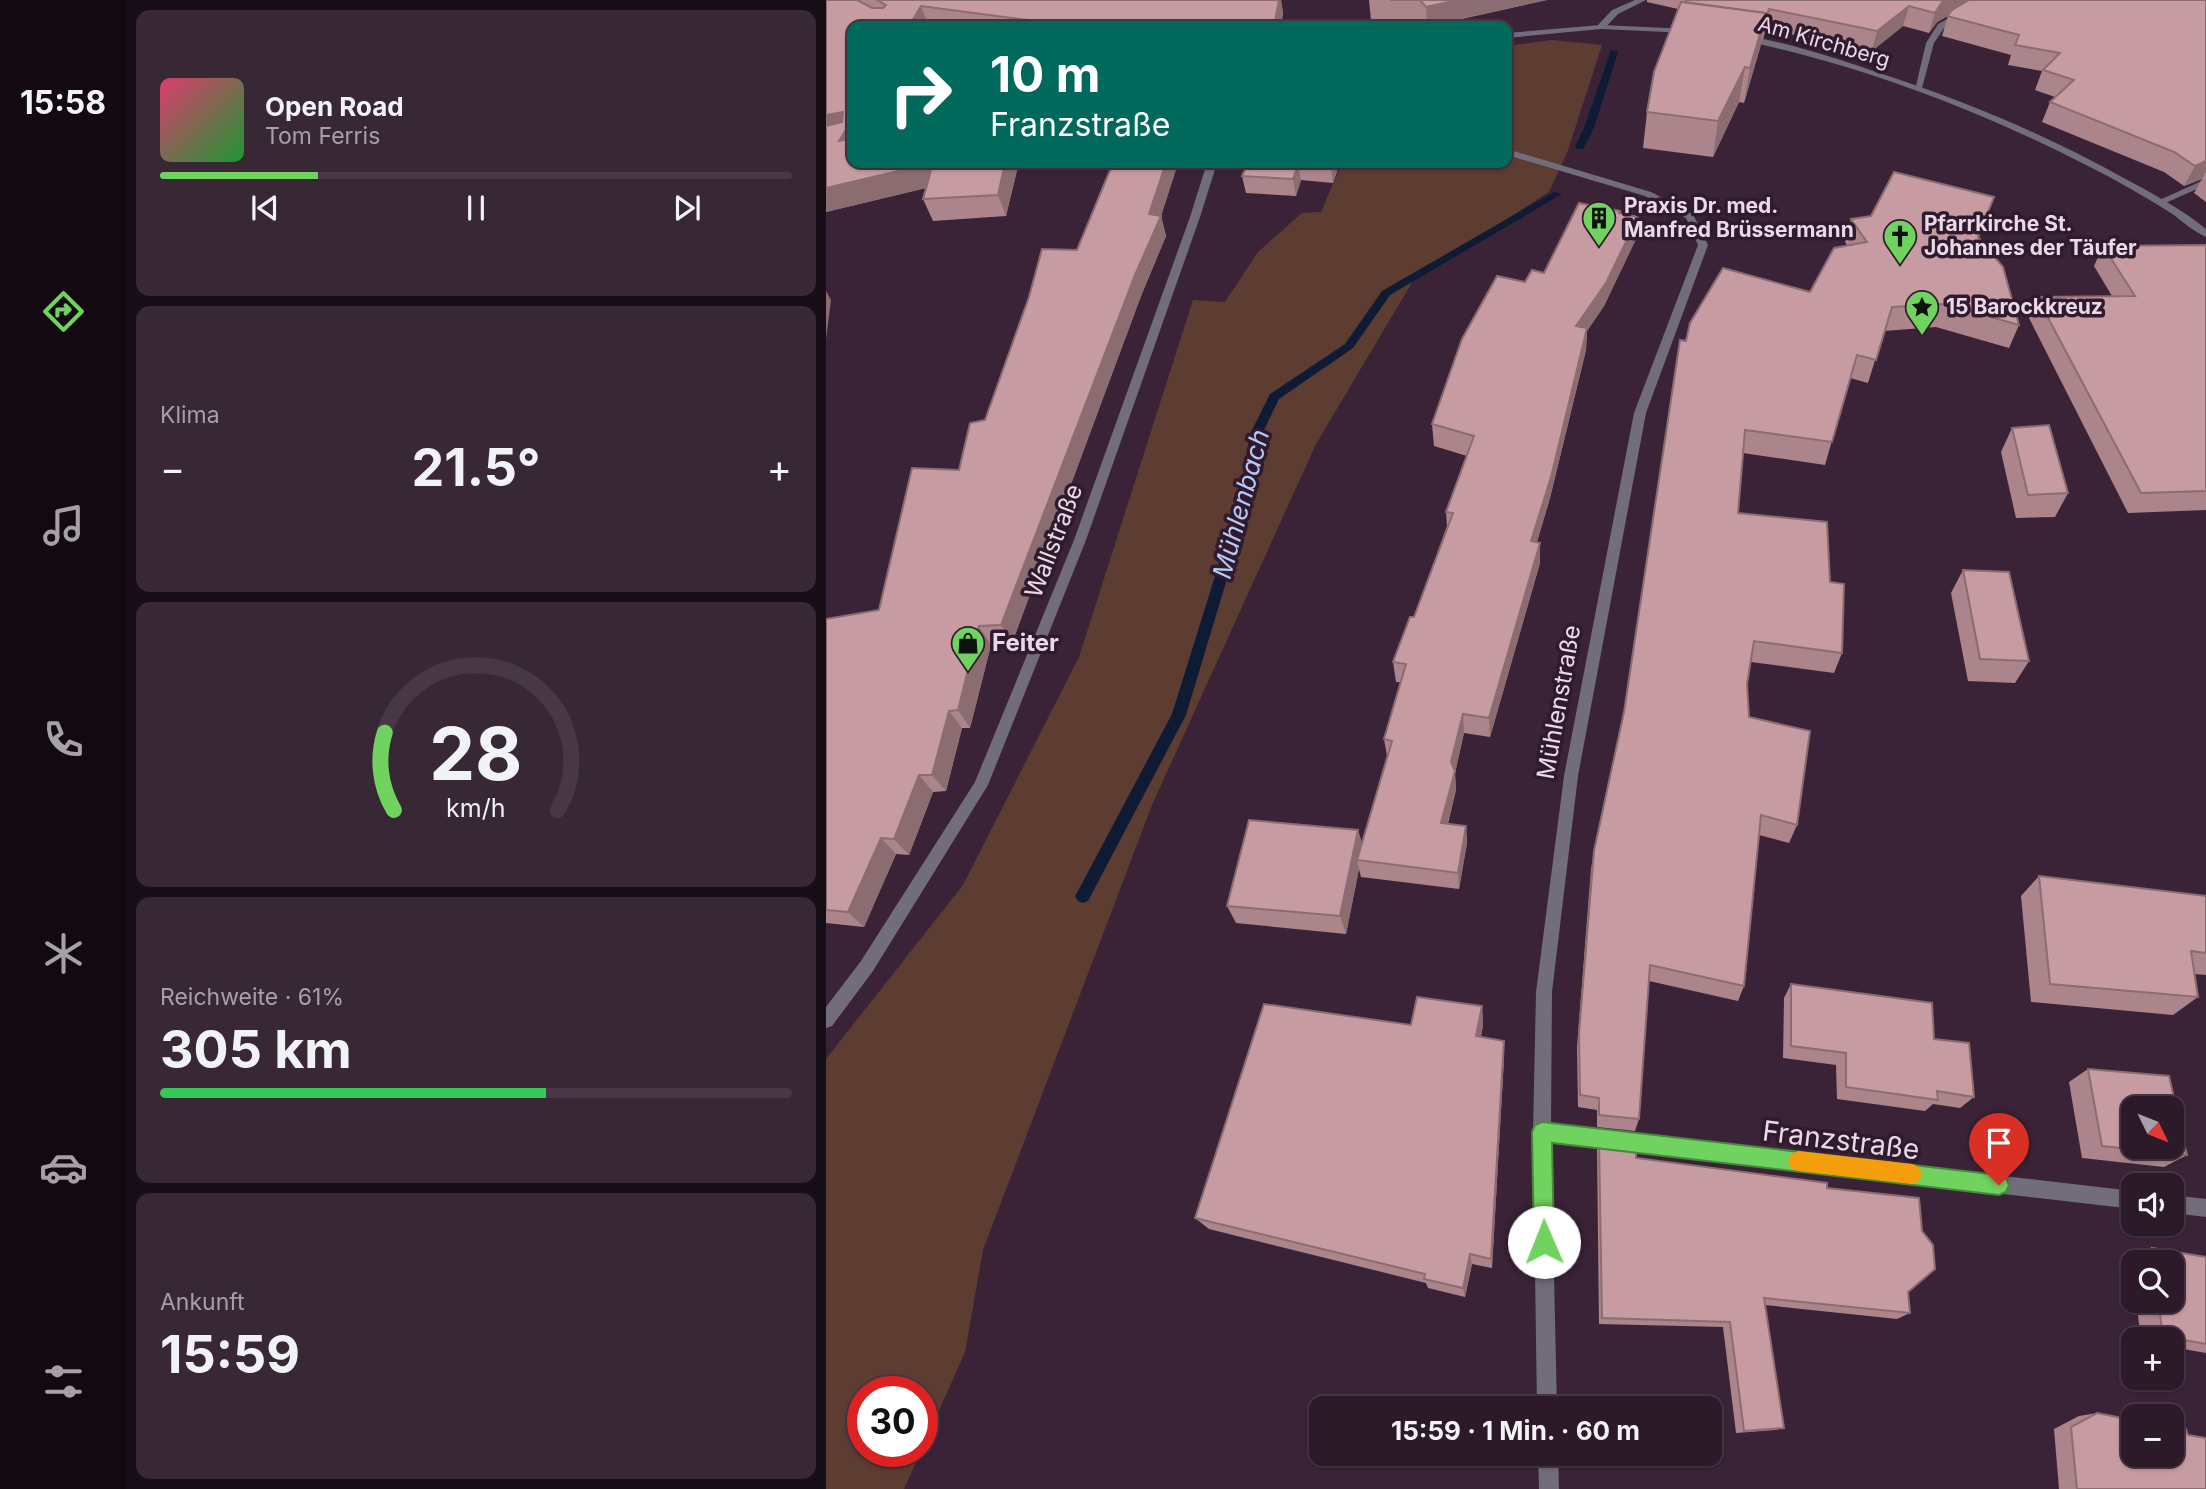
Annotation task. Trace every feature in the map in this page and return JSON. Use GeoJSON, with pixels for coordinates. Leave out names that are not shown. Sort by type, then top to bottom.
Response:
{"type":"FeatureCollection","features":[{"type":"Feature","properties":{"kind":"street"},"geometry":{"type":"LineString","coordinates":[[1601,27],[1615,12],[1642,0]]}},
{"type":"Feature","properties":{"kind":"street"},"geometry":{"type":"LineString","coordinates":[[1918,88],[1930,43],[1941,26],[1988,0]]}},
{"type":"Feature","properties":{"kind":"street"},"geometry":{"type":"LineString","coordinates":[[1512,36],[1601,27],[1704,33]]}},
{"type":"Feature","properties":{"kind":"street","name":"Am Kirchberg"},"geometry":{"type":"LineString","coordinates":[[1728,36],[1804,52],[1918,88],[2076,156],[2160,202],[2206,234]]}},
{"type":"Feature","properties":{"kind":"street","name":"Mühlenstraße"},"geometry":{"type":"LineString","coordinates":[[1512,153],[1648,194],[1690,216],[1703,245],[1640,413],[1571,776],[1544,992],[1542,1132],[1547,1396]]}},
{"type":"Feature","properties":{"kind":"street","name":"Wallstraße"},"geometry":{"type":"LineString","coordinates":[[826,1020],[867,966],[981,785],[1080,540],[1210,168]]}},
{"type":"Feature","properties":{"kind":"street"},"geometry":{"type":"LineString","coordinates":[[2160,202],[2206,182]]}},
{"type":"Feature","properties":{"kind":"street","name":"Franzstraße"},"geometry":{"type":"LineString","coordinates":[[1542,1132],[2121,1199]]}},
{"type":"Feature","properties":{"kind":"street"},"geometry":{"type":"LineString","coordinates":[[2184,1206],[2206,1208]]}},
{"type":"Feature","properties":{"kind":"street"},"geometry":{"type":"LineString","coordinates":[[1548,1466],[1549,1489]]}},
{"type":"Feature","properties":{"kind":"shaded area"},"geometry":{"type":"Polygon","coordinates":[[[1552,40],[1602,45],[1568,150],[1549,192],[1414,279],[1316,444],[1152,805],[983,1250],[965,1352],[938,1413],[938,1376],[847,1376],[847,1467],[914,1467],[904,1489],[826,1489],[826,1059],[963,885],[1079,657],[1193,300],[1225,302],[1258,252],[1302,213],[1321,212],[1340,168],[1512,168],[1512,45],[1552,40]]]}},
{"type":"Feature","properties":{"kind":"building"},"geometry":{"type":"Polygon","coordinates":[[[826,0],[857,0],[872,8],[883,8],[886,5],[877,0],[1279,0],[1275,21],[1035,21],[921,6],[912,21],[847,21],[847,128],[839,141],[847,139],[847,168],[911,168],[826,188],[826,126],[842,122],[843,112],[826,115],[826,0]]]}},
{"type":"Feature","properties":{"kind":"building"},"geometry":{"type":"Polygon","coordinates":[[[1420,0],[1458,0],[1426,7],[1420,0]]]}},
{"type":"Feature","properties":{"kind":"building"},"geometry":{"type":"Polygon","coordinates":[[[1946,0],[1935,13],[1909,6],[1877,31],[1769,9],[1765,19],[1766,13],[1685,2],[1946,0]]]}},
{"type":"Feature","properties":{"kind":"building"},"geometry":{"type":"Polygon","coordinates":[[[1969,0],[2206,0],[2206,161],[2195,166],[2174,152],[2050,102],[2074,80],[2043,70],[2060,53],[2015,45],[2019,35],[1947,16],[1969,0]]]}},
{"type":"Feature","properties":{"kind":"building"},"geometry":{"type":"Polygon","coordinates":[[[1681,2],[1766,13],[1750,68],[1745,67],[1718,121],[1647,112],[1654,72],[1681,2]]]}},
{"type":"Feature","properties":{"kind":"building"},"geometry":{"type":"Polygon","coordinates":[[[932,168],[1004,168],[998,195],[923,199],[932,168]]]}},
{"type":"Feature","properties":{"kind":"building"},"geometry":{"type":"Polygon","coordinates":[[[1111,168],[1164,168],[1149,214],[1161,216],[1135,275],[1001,625],[979,626],[958,710],[949,711],[932,775],[919,775],[894,839],[881,838],[848,912],[826,910],[826,619],[879,610],[912,468],[959,470],[970,423],[985,420],[1029,297],[1042,249],[1077,250],[1111,168]]]}},
{"type":"Feature","properties":{"kind":"building"},"geometry":{"type":"Polygon","coordinates":[[[1246,168],[1297,168],[1293,179],[1242,176],[1246,168]]]}},
{"type":"Feature","properties":{"kind":"building"},"geometry":{"type":"Polygon","coordinates":[[[1894,172],[1994,197],[1978,237],[2003,267],[2019,325],[1945,304],[1892,307],[1876,360],[1857,355],[1832,442],[1745,430],[1738,513],[1827,522],[1830,582],[1844,584],[1842,653],[1754,641],[1747,684],[1749,717],[1810,731],[1797,825],[1761,815],[1744,986],[1650,965],[1639,1119],[1599,1115],[1599,1098],[1580,1095],[1579,1033],[1594,851],[1624,712],[1680,340],[1686,341],[1690,323],[1723,268],[1810,292],[1834,248],[1867,242],[1851,219],[1871,216],[1894,172]]]}},
{"type":"Feature","properties":{"kind":"building"},"geometry":{"type":"Polygon","coordinates":[[[1579,203],[1638,217],[1606,283],[1576,326],[1587,328],[1551,477],[1531,541],[1540,543],[1489,718],[1463,714],[1451,762],[1455,771],[1441,823],[1466,826],[1458,873],[1357,860],[1392,741],[1384,739],[1406,664],[1393,662],[1410,617],[1414,617],[1453,513],[1446,512],[1474,436],[1432,424],[1462,339],[1497,276],[1525,282],[1532,270],[1544,273],[1579,203]]]}},
{"type":"Feature","properties":{"kind":"building"},"geometry":{"type":"Polygon","coordinates":[[[2206,245],[2206,491],[2141,493],[2037,297],[2135,296],[2103,246],[2206,245]]]}},
{"type":"Feature","properties":{"kind":"building"},"geometry":{"type":"Polygon","coordinates":[[[2049,425],[2068,493],[2028,495],[2012,428],[2049,425]]]}},
{"type":"Feature","properties":{"kind":"building"},"geometry":{"type":"Polygon","coordinates":[[[1963,570],[2009,572],[2029,661],[1980,659],[1963,570]]]}},
{"type":"Feature","properties":{"kind":"building"},"geometry":{"type":"Polygon","coordinates":[[[1249,820],[1358,830],[1340,916],[1227,906],[1249,820]]]}},
{"type":"Feature","properties":{"kind":"building"},"geometry":{"type":"Polygon","coordinates":[[[2039,876],[2206,896],[2206,953],[2191,951],[2198,997],[2050,984],[2039,876]]]}},
{"type":"Feature","properties":{"kind":"building"},"geometry":{"type":"Polygon","coordinates":[[[1791,984],[1932,1003],[1934,1039],[1969,1043],[1974,1097],[1937,1091],[1938,1100],[1846,1087],[1846,1053],[1791,1046],[1791,984]]]}},
{"type":"Feature","properties":{"kind":"building"},"geometry":{"type":"Polygon","coordinates":[[[1417,997],[1482,1006],[1476,1036],[1504,1041],[1491,1259],[1470,1254],[1463,1288],[1424,1279],[1425,1274],[1195,1218],[1264,1004],[1411,1025],[1417,997]]]}},
{"type":"Feature","properties":{"kind":"building"},"geometry":{"type":"Polygon","coordinates":[[[2088,1069],[2169,1076],[2174,1096],[2121,1096],[2121,1148],[2102,1146],[2088,1069]]]}},
{"type":"Feature","properties":{"kind":"building"},"geometry":{"type":"Polygon","coordinates":[[[1599,1139],[1637,1144],[1636,1158],[1827,1183],[1827,1188],[1919,1198],[1922,1231],[1933,1245],[1935,1269],[1908,1292],[1910,1313],[1764,1298],[1784,1428],[1744,1431],[1730,1322],[1602,1318],[1599,1139]]]}},
{"type":"Feature","properties":{"kind":"building"},"geometry":{"type":"Polygon","coordinates":[[[2184,1253],[2206,1257],[2206,1344],[2184,1340],[2184,1327],[2162,1327],[2160,1313],[2184,1313],[2184,1253]]]}},
{"type":"Feature","properties":{"kind":"building"},"geometry":{"type":"Polygon","coordinates":[[[2097,1413],[2121,1418],[2121,1467],[2184,1467],[2184,1429],[2188,1435],[2206,1438],[2206,1489],[2077,1489],[2071,1427],[2097,1413]]]}},
{"type":"Feature","properties":{"kind":"waterway","name":"Mühlenbach"},"geometry":{"type":"LineString","coordinates":[[1580,147],[1614,52]]}},
{"type":"Feature","properties":{"kind":"waterway","name":"Mühlenbach"},"geometry":{"type":"LineString","coordinates":[[1083,896],[1179,715],[1246,496],[1256,434],[1274,397],[1349,346],[1386,293],[1557,194]]}},
{"type":"Feature","properties":{"kind":"slow traffic"},"geometry":{"type":"LineString","coordinates":[[1798,1161],[1912,1174]]}},
{"type":"Feature","properties":{"kind":"place","name":"Praxis Dr. med. Manfred Brüssermann"},"geometry":{"type":"Point","coordinates":[1599,248]}},
{"type":"Feature","properties":{"kind":"place","name":"Pfarrkirche St. Johannes der Täufer"},"geometry":{"type":"Point","coordinates":[1900,266]}},
{"type":"Feature","properties":{"kind":"place","name":"15 Barockkreuz"},"geometry":{"type":"Point","coordinates":[1922,337]}},
{"type":"Feature","properties":{"kind":"place","name":"Feiter"},"geometry":{"type":"Point","coordinates":[968,673]}},
{"type":"Feature","properties":{"kind":"route"},"geometry":{"type":"LineString","coordinates":[[1544,1242],[1542,1132],[1999,1185]]}}]}
